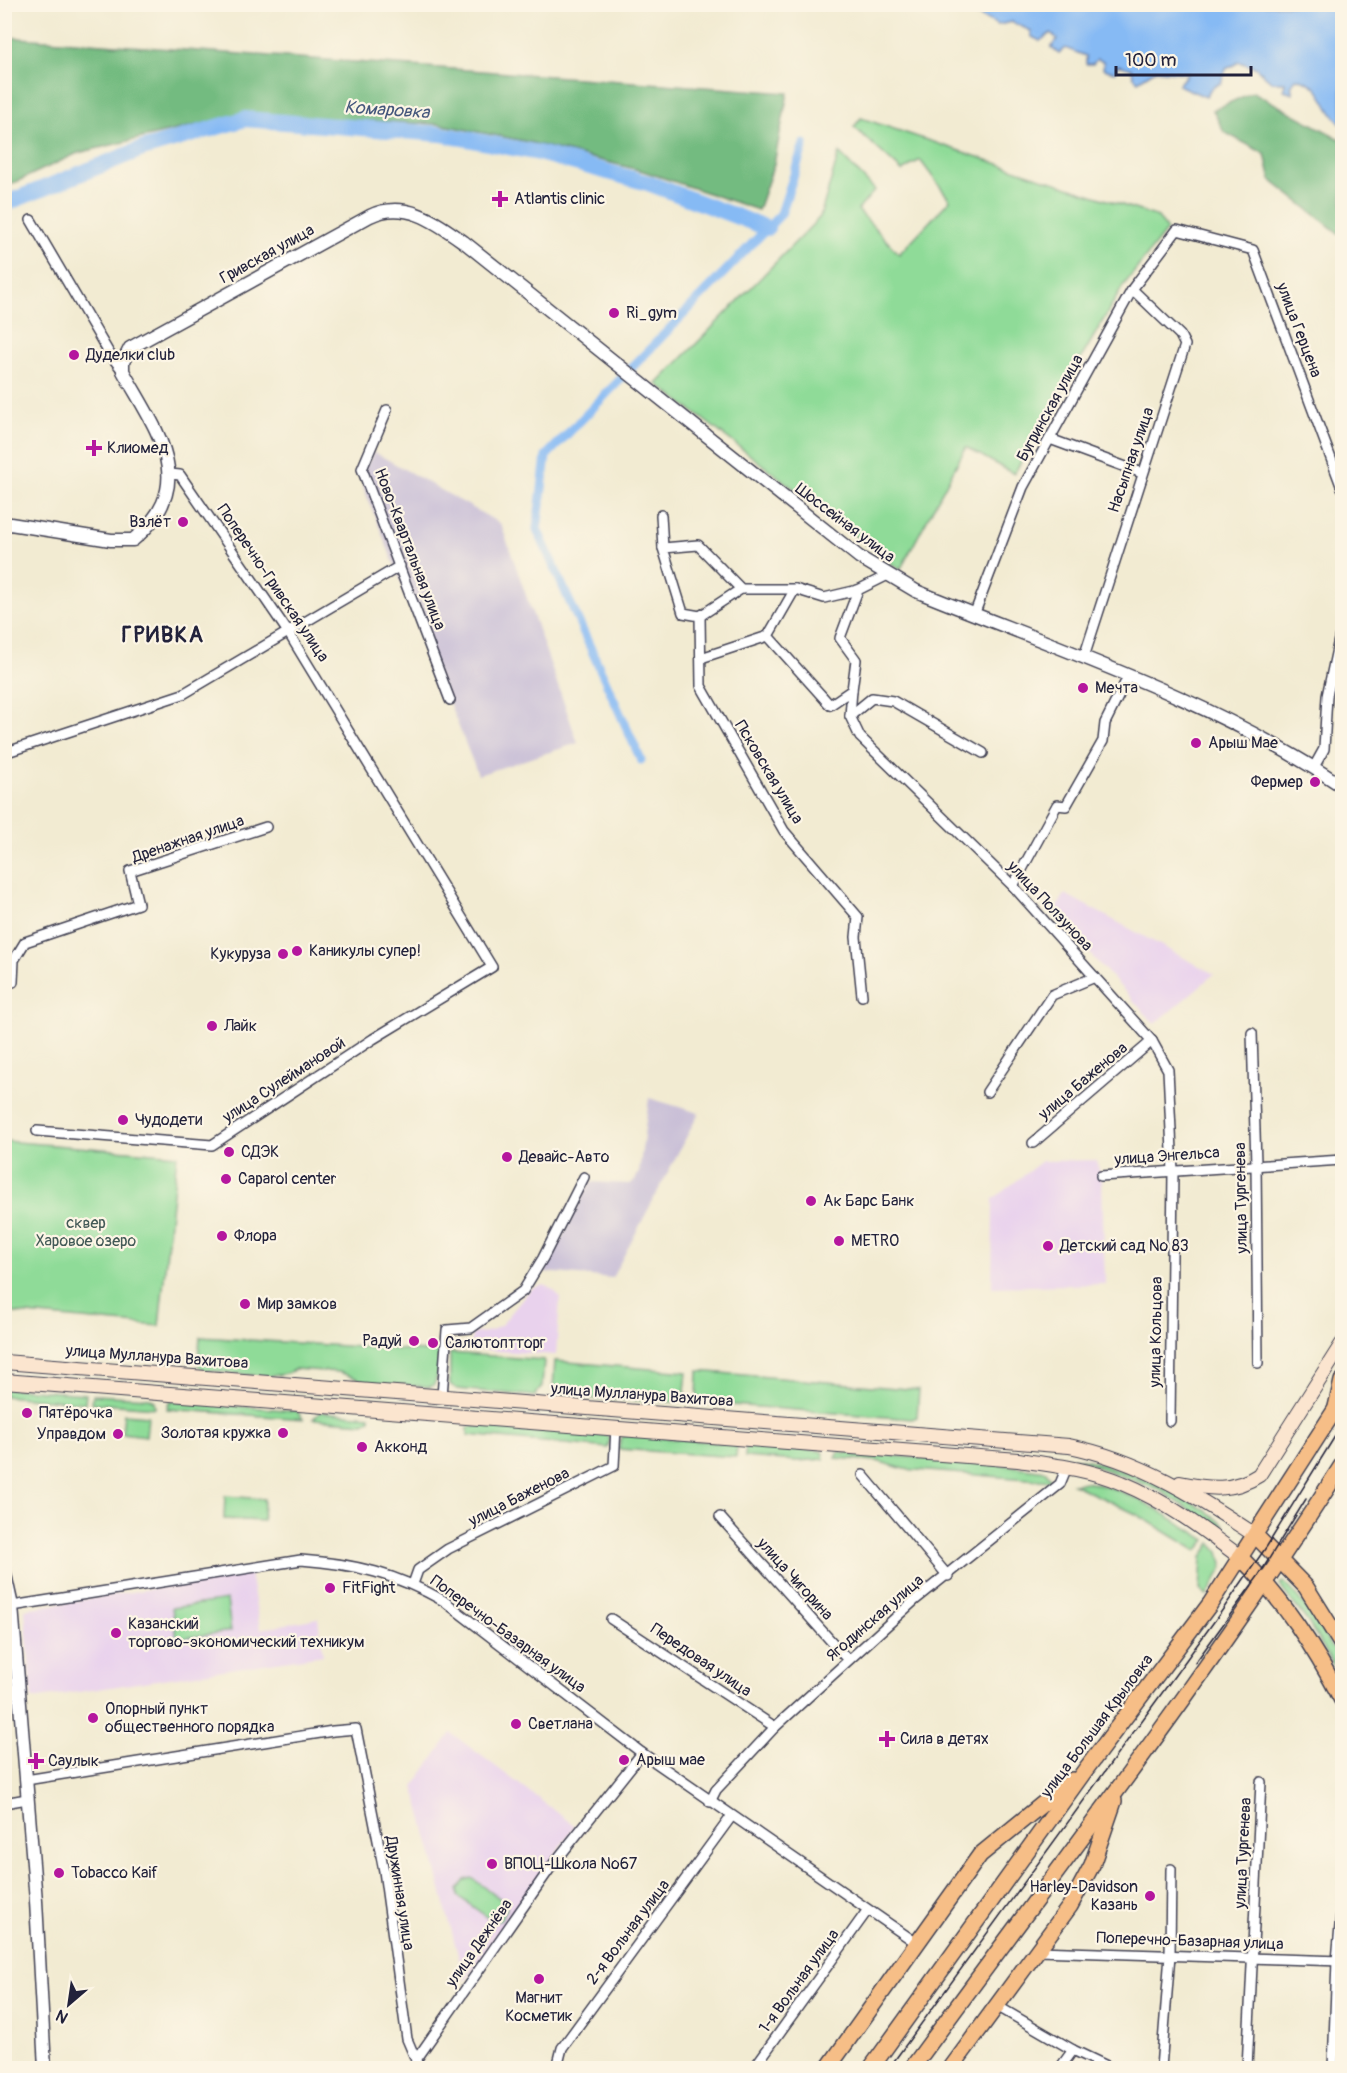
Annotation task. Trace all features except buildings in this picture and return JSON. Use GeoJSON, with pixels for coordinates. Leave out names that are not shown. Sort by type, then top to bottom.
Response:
{"type":"FeatureCollection","features":[{"type":"Feature","properties":{"kind":"main road"},"geometry":{"type":"LineString","coordinates":[[1170,1481],[1219,1490],[1245,1484],[1259,1475],[1342,1344]]}},
{"type":"Feature","properties":{"kind":"main road","name":"улица Мулланура Вахитова"},"geometry":{"type":"LineString","coordinates":[[4,1362],[1069,1446],[1130,1463],[1170,1481],[1255,1535]]}},
{"type":"Feature","properties":{"kind":"main road","name":"улица Мулланура Вахитова"},"geometry":{"type":"LineString","coordinates":[[4,1380],[616,1427],[1018,1460],[1067,1467],[1121,1482],[1153,1497],[1185,1516],[1240,1557]]}},
{"type":"Feature","properties":{"kind":"main road","name":"улица Большая Крыловка"},"geometry":{"type":"LineString","coordinates":[[871,2068],[1086,1769],[1210,1604],[1339,1405],[1342,1381]]}},
{"type":"Feature","properties":{"kind":"main road"},"geometry":{"type":"LineString","coordinates":[[912,2068],[1117,1791],[1267,1583],[1342,1465]]}},
{"type":"Feature","properties":{"kind":"main road"},"geometry":{"type":"LineString","coordinates":[[1255,1535],[1306,1587],[1342,1645]]}},
{"type":"Feature","properties":{"kind":"main road"},"geometry":{"type":"LineString","coordinates":[[1240,1557],[1267,1583],[1301,1628],[1342,1700]]}},
{"type":"Feature","properties":{"kind":"main road"},"geometry":{"type":"LineString","coordinates":[[828,2068],[980,1855],[1086,1769]]}},
{"type":"Feature","properties":{"kind":"main road"},"geometry":{"type":"LineString","coordinates":[[951,2068],[1038,1950],[1085,1880],[1117,1791]]}},
{"type":"Feature","properties":{"kind":"street","name":"Гривская улица"},"geometry":{"type":"LineString","coordinates":[[123,371],[123,362],[130,348],[375,213],[394,209],[408,210],[446,229]]}},
{"type":"Feature","properties":{"kind":"street"},"geometry":{"type":"LineString","coordinates":[[4,523],[111,540],[133,540],[150,526],[160,510],[170,474],[159,439],[123,371],[109,353],[31,220]]}},
{"type":"Feature","properties":{"kind":"street","name":"Шоссейная улица"},"geometry":{"type":"LineString","coordinates":[[446,229],[859,557],[886,576],[974,615],[1129,675],[1229,722],[1314,767],[1342,786]]}},
{"type":"Feature","properties":{"kind":"street","name":"Бугринская улица"},"geometry":{"type":"LineString","coordinates":[[974,615],[1023,487],[1133,290],[1177,230],[1253,250]]}},
{"type":"Feature","properties":{"kind":"street","name":"улица Герцена"},"geometry":{"type":"LineString","coordinates":[[1253,250],[1342,488]]}},
{"type":"Feature","properties":{"kind":"street","name":"Насыпная улица"},"geometry":{"type":"LineString","coordinates":[[1084,657],[1185,345],[1180,335],[1133,290]]}},
{"type":"Feature","properties":{"kind":"street","name":"Ново-Квартальная улица"},"geometry":{"type":"LineString","coordinates":[[387,410],[362,469],[450,700]]}},
{"type":"Feature","properties":{"kind":"street"},"geometry":{"type":"LineString","coordinates":[[1050,439],[1142,473]]}},
{"type":"Feature","properties":{"kind":"street","name":"Поперечно-Гривская улица"},"geometry":{"type":"LineString","coordinates":[[170,474],[180,475],[288,632],[492,967]]}},
{"type":"Feature","properties":{"kind":"street"},"geometry":{"type":"LineString","coordinates":[[661,515],[663,548],[683,612],[700,616],[741,589],[795,589],[824,598],[858,590],[886,576]]}},
{"type":"Feature","properties":{"kind":"street"},"geometry":{"type":"LineString","coordinates":[[663,548],[698,545],[741,589]]}},
{"type":"Feature","properties":{"kind":"street"},"geometry":{"type":"LineString","coordinates":[[4,753],[183,694],[400,566]]}},
{"type":"Feature","properties":{"kind":"street"},"geometry":{"type":"LineString","coordinates":[[701,658],[768,636],[795,589]]}},
{"type":"Feature","properties":{"kind":"street"},"geometry":{"type":"LineString","coordinates":[[850,716],[856,660],[840,638],[858,590]]}},
{"type":"Feature","properties":{"kind":"street","name":"Псковская улица"},"geometry":{"type":"LineString","coordinates":[[700,616],[701,686],[784,831],[858,918],[856,937],[862,996]]}},
{"type":"Feature","properties":{"kind":"street"},"geometry":{"type":"LineString","coordinates":[[1314,767],[1324,749],[1327,696],[1342,625]]}},
{"type":"Feature","properties":{"kind":"street"},"geometry":{"type":"LineString","coordinates":[[768,636],[830,705],[852,690]]}},
{"type":"Feature","properties":{"kind":"street"},"geometry":{"type":"LineString","coordinates":[[1013,886],[1057,805],[1066,806],[1103,741],[1105,723],[1129,675]]}},
{"type":"Feature","properties":{"kind":"street"},"geometry":{"type":"LineString","coordinates":[[850,716],[872,698],[893,701],[983,753]]}},
{"type":"Feature","properties":{"kind":"street","name":"улица Ползунова"},"geometry":{"type":"LineString","coordinates":[[850,716],[860,737],[1013,886],[1152,1041],[1168,1070],[1173,1171]]}},
{"type":"Feature","properties":{"kind":"street","name":"Дренажная улица"},"geometry":{"type":"LineString","coordinates":[[9,982],[14,960],[25,942],[138,904],[130,871],[266,827]]}},
{"type":"Feature","properties":{"kind":"street","name":"улица Сулеймановой"},"geometry":{"type":"LineString","coordinates":[[37,1131],[212,1145],[373,1039],[492,967]]}},
{"type":"Feature","properties":{"kind":"street"},"geometry":{"type":"LineString","coordinates":[[987,1092],[1052,995],[1095,977]]}},
{"type":"Feature","properties":{"kind":"street","name":"улица Тургенева"},"geometry":{"type":"LineString","coordinates":[[1252,1034],[1258,1363]]}},
{"type":"Feature","properties":{"kind":"street","name":"улица Баженова"},"geometry":{"type":"LineString","coordinates":[[1033,1143],[1152,1041]]}},
{"type":"Feature","properties":{"kind":"street","name":"улица Энгельса"},"geometry":{"type":"LineString","coordinates":[[1101,1176],[1342,1160]]}},
{"type":"Feature","properties":{"kind":"street","name":"улица Кольцова"},"geometry":{"type":"LineString","coordinates":[[1170,1421],[1173,1171]]}},
{"type":"Feature","properties":{"kind":"street"},"geometry":{"type":"LineString","coordinates":[[442,1396],[447,1330],[471,1328],[523,1290],[543,1258],[584,1178]]}},
{"type":"Feature","properties":{"kind":"street","name":"улица Баженова"},"geometry":{"type":"LineString","coordinates":[[413,1584],[418,1570],[448,1549],[614,1466],[616,1427]]}},
{"type":"Feature","properties":{"kind":"street","name":"Ягодинская улица"},"geometry":{"type":"LineString","coordinates":[[710,1802],[716,1790],[775,1727],[915,1600],[948,1576],[1060,1484],[1067,1467]]}},
{"type":"Feature","properties":{"kind":"street"},"geometry":{"type":"LineString","coordinates":[[863,1475],[948,1576]]}},
{"type":"Feature","properties":{"kind":"street","name":"улица Чигорина"},"geometry":{"type":"LineString","coordinates":[[720,1517],[848,1660]]}},
{"type":"Feature","properties":{"kind":"street","name":"Поперечно-Базарная улица"},"geometry":{"type":"LineString","coordinates":[[12,1606],[302,1560],[347,1563],[413,1584],[444,1601],[642,1753],[731,1817],[918,1944]]}},
{"type":"Feature","properties":{"kind":"street"},"geometry":{"type":"LineString","coordinates":[[4,1570],[12,1606],[45,2068]]}},
{"type":"Feature","properties":{"kind":"street","name":"Передовая улица"},"geometry":{"type":"LineString","coordinates":[[611,1618],[775,1727]]}},
{"type":"Feature","properties":{"kind":"street","name":"Дружинная улица"},"geometry":{"type":"LineString","coordinates":[[26,1780],[356,1729],[384,1871],[407,2039],[416,2064]]}},
{"type":"Feature","properties":{"kind":"street","name":"улица Дежнёва"},"geometry":{"type":"LineString","coordinates":[[416,2064],[551,1867],[642,1753]]}},
{"type":"Feature","properties":{"kind":"street","name":"улица Тургенева"},"geometry":{"type":"LineString","coordinates":[[1246,2068],[1261,1782]]}},
{"type":"Feature","properties":{"kind":"street"},"geometry":{"type":"LineString","coordinates":[[4,1803],[27,1799]]}},
{"type":"Feature","properties":{"kind":"street","name":"2-я Вольная улица"},"geometry":{"type":"LineString","coordinates":[[557,2068],[562,2048],[568,2039],[731,1817]]}},
{"type":"Feature","properties":{"kind":"street"},"geometry":{"type":"LineString","coordinates":[[1161,2068],[1170,1954],[1171,1869]]}},
{"type":"Feature","properties":{"kind":"street"},"geometry":{"type":"LineString","coordinates":[[1333,2068],[1342,1902]]}},
{"type":"Feature","properties":{"kind":"street","name":"1-я Вольная улица"},"geometry":{"type":"LineString","coordinates":[[754,2068],[867,1911]]}},
{"type":"Feature","properties":{"kind":"street","name":"Поперечно-Базарная улица"},"geometry":{"type":"LineString","coordinates":[[1038,1950],[1340,1961]]}},
{"type":"Feature","properties":{"kind":"street"},"geometry":{"type":"LineString","coordinates":[[998,2006],[1073,2050],[1111,2068]]}},
{"type":"Feature","properties":{"kind":"street"},"geometry":{"type":"LineString","coordinates":[[1060,2068],[1073,2050]]}},
{"type":"Feature","properties":{"kind":"shaded area"},"geometry":{"type":"Polygon","coordinates":[[[374,452],[501,524],[578,743],[478,775],[363,486],[364,470],[374,452]]]}},
{"type":"Feature","properties":{"kind":"shaded area"},"geometry":{"type":"Polygon","coordinates":[[[1065,894],[1214,974],[1155,1024],[1053,914],[1065,894]]]}},
{"type":"Feature","properties":{"kind":"shaded area"},"geometry":{"type":"Polygon","coordinates":[[[649,1098],[699,1113],[612,1278],[545,1272],[590,1182],[630,1184],[635,1180],[639,1172],[649,1098]]]}},
{"type":"Feature","properties":{"kind":"shaded area","name":"Детский сад № 83"},"geometry":{"type":"Polygon","coordinates":[[[1096,1160],[1102,1180],[1105,1284],[992,1287],[993,1199],[1042,1161],[1096,1160]]]}},
{"type":"Feature","properties":{"kind":"shaded area"},"geometry":{"type":"Polygon","coordinates":[[[544,1285],[555,1291],[560,1299],[556,1355],[470,1349],[472,1334],[491,1331],[501,1325],[531,1289],[544,1285]]]}},
{"type":"Feature","properties":{"kind":"shaded area"},"geometry":{"type":"Polygon","coordinates":[[[250,1573],[260,1629],[318,1618],[323,1655],[32,1699],[25,1609],[250,1573]]]}},
{"type":"Feature","properties":{"kind":"shaded area","name":"ВПОЦ-Школа №67"},"geometry":{"type":"Polygon","coordinates":[[[451,1733],[575,1826],[465,1982],[414,1786],[451,1733]]]}},
{"type":"Feature","properties":{"kind":"green space"},"geometry":{"type":"Polygon","coordinates":[[[4,37],[788,93],[774,164],[758,210],[643,171],[529,142],[438,124],[239,115],[78,153],[5,187],[4,37]]]}},
{"type":"Feature","properties":{"kind":"green space"},"geometry":{"type":"Polygon","coordinates":[[[1253,92],[1342,140],[1342,236],[1271,180],[1265,154],[1224,132],[1213,110],[1253,92]]]}},
{"type":"Feature","properties":{"kind":"green space"},"geometry":{"type":"Polygon","coordinates":[[[861,118],[1158,217],[1167,230],[1123,286],[1014,474],[966,447],[900,570],[657,384],[820,217],[839,153],[875,190],[858,210],[899,254],[950,200],[920,160],[902,171],[854,127],[861,118]]]}},
{"type":"Feature","properties":{"kind":"green space","name":"сквер Харовое озеро"},"geometry":{"type":"Polygon","coordinates":[[[4,1141],[177,1155],[159,1326],[5,1312],[4,1141]]]}},
{"type":"Feature","properties":{"kind":"green space"},"geometry":{"type":"Polygon","coordinates":[[[200,1337],[440,1352],[439,1370],[434,1385],[430,1387],[370,1383],[339,1372],[295,1369],[287,1373],[264,1376],[204,1370],[198,1365],[200,1337]]]}},
{"type":"Feature","properties":{"kind":"green space"},"geometry":{"type":"Polygon","coordinates":[[[450,1353],[544,1360],[542,1386],[535,1396],[457,1389],[450,1384],[450,1353]]]}},
{"type":"Feature","properties":{"kind":"green space"},"geometry":{"type":"Polygon","coordinates":[[[555,1361],[687,1372],[684,1400],[678,1402],[559,1397],[553,1387],[555,1361]]]}},
{"type":"Feature","properties":{"kind":"green space"},"geometry":{"type":"Polygon","coordinates":[[[698,1371],[919,1390],[917,1417],[912,1419],[706,1403],[697,1397],[698,1371]]]}},
{"type":"Feature","properties":{"kind":"green space"},"geometry":{"type":"Polygon","coordinates":[[[4,1388],[86,1394],[85,1403],[5,1396],[4,1388]]]}},
{"type":"Feature","properties":{"kind":"green space"},"geometry":{"type":"Polygon","coordinates":[[[93,1395],[149,1398],[154,1401],[155,1408],[92,1403],[93,1395]]]}},
{"type":"Feature","properties":{"kind":"green space"},"geometry":{"type":"Polygon","coordinates":[[[169,1402],[297,1411],[303,1419],[167,1409],[169,1402]]]}},
{"type":"Feature","properties":{"kind":"green space"},"geometry":{"type":"Polygon","coordinates":[[[320,1412],[370,1416],[370,1419],[364,1423],[313,1419],[320,1412]]]}},
{"type":"Feature","properties":{"kind":"green space"},"geometry":{"type":"Polygon","coordinates":[[[124,1414],[148,1416],[146,1436],[122,1433],[124,1414]]]}},
{"type":"Feature","properties":{"kind":"green space"},"geometry":{"type":"Polygon","coordinates":[[[494,1424],[604,1434],[610,1438],[608,1448],[468,1435],[468,1427],[494,1424]]]}},
{"type":"Feature","properties":{"kind":"green space"},"geometry":{"type":"Polygon","coordinates":[[[627,1435],[737,1444],[736,1457],[618,1449],[622,1437],[627,1435]]]}},
{"type":"Feature","properties":{"kind":"green space"},"geometry":{"type":"Polygon","coordinates":[[[746,1443],[822,1451],[824,1459],[797,1461],[745,1457],[746,1443]]]}},
{"type":"Feature","properties":{"kind":"green space"},"geometry":{"type":"Polygon","coordinates":[[[838,1452],[989,1463],[1046,1471],[1051,1481],[904,1469],[877,1461],[836,1458],[838,1452]]]}},
{"type":"Feature","properties":{"kind":"green space"},"geometry":{"type":"Polygon","coordinates":[[[1074,1458],[1089,1460],[1154,1483],[1196,1505],[1224,1526],[1220,1529],[1159,1490],[1074,1458]]]}},
{"type":"Feature","properties":{"kind":"green space"},"geometry":{"type":"Polygon","coordinates":[[[1085,1482],[1117,1490],[1133,1497],[1206,1540],[1197,1551],[1138,1515],[1073,1484],[1085,1482]]]}},
{"type":"Feature","properties":{"kind":"green space"},"geometry":{"type":"Polygon","coordinates":[[[225,1496],[264,1499],[263,1521],[224,1519],[225,1496]]]}},
{"type":"Feature","properties":{"kind":"green space"},"geometry":{"type":"Polygon","coordinates":[[[1211,1543],[1219,1552],[1223,1567],[1207,1596],[1200,1590],[1202,1557],[1211,1543]]]}},
{"type":"Feature","properties":{"kind":"green space"},"geometry":{"type":"Polygon","coordinates":[[[1283,1582],[1307,1608],[1331,1646],[1342,1667],[1342,1680],[1308,1622],[1283,1590],[1280,1584],[1283,1582]]]}},
{"type":"Feature","properties":{"kind":"green space"},"geometry":{"type":"Polygon","coordinates":[[[227,1600],[231,1631],[177,1639],[172,1608],[227,1600]]]}},
{"type":"Feature","properties":{"kind":"green space"},"geometry":{"type":"Polygon","coordinates":[[[472,1878],[506,1903],[507,1909],[500,1920],[494,1922],[458,1896],[458,1890],[465,1880],[472,1878]]]}},
{"type":"Feature","properties":{"kind":"water"},"geometry":{"type":"Polygon","coordinates":[[[957,5],[1342,5],[1342,125],[1318,91],[1306,81],[1296,78],[1291,86],[1293,93],[1284,90],[1285,82],[1272,82],[1255,67],[1239,62],[1226,69],[1221,83],[1211,88],[1206,97],[1178,85],[1188,73],[1155,70],[1138,81],[1133,76],[1132,69],[1118,65],[1115,72],[1103,69],[1104,62],[1097,59],[1093,64],[1086,64],[1086,56],[1065,48],[1059,53],[1051,48],[1057,39],[1051,33],[1040,41],[1032,37],[1031,31],[1012,22],[998,25],[957,5]]]}},
{"type":"Feature","properties":{"kind":"waterway","name":"Комаровка"},"geometry":{"type":"LineString","coordinates":[[4,204],[142,149],[245,119],[441,134],[539,153],[648,183],[767,228]]}},
{"type":"Feature","properties":{"kind":"waterway"},"geometry":{"type":"LineString","coordinates":[[641,760],[537,529],[546,456],[781,214],[804,144]]}},
{"type":"Feature","properties":{"kind":"tram line"},"geometry":{"type":"LineString","coordinates":[[889,2068],[1221,1612],[1267,1546],[1342,1425]]}},
{"type":"Feature","properties":{"kind":"tram line"},"geometry":{"type":"LineString","coordinates":[[1195,1663],[1259,1575],[1306,1499]]}},
{"type":"Feature","properties":{"kind":"place","name":"Atlantis clinic"},"geometry":{"type":"Point","coordinates":[500,199]}},
{"type":"Feature","properties":{"kind":"place","name":"Ri_gym"},"geometry":{"type":"Point","coordinates":[614,313]}},
{"type":"Feature","properties":{"kind":"place","name":"Дуделки club"},"geometry":{"type":"Point","coordinates":[74,355]}},
{"type":"Feature","properties":{"kind":"place","name":"Клиомед"},"geometry":{"type":"Point","coordinates":[94,448]}},
{"type":"Feature","properties":{"kind":"place","name":"Взлёт"},"geometry":{"type":"Point","coordinates":[183,522]}},
{"type":"Feature","properties":{"kind":"place","name":"Мечта"},"geometry":{"type":"Point","coordinates":[1083,688]}},
{"type":"Feature","properties":{"kind":"place","name":"Арыш Мае"},"geometry":{"type":"Point","coordinates":[1196,743]}},
{"type":"Feature","properties":{"kind":"place","name":"Фермер"},"geometry":{"type":"Point","coordinates":[1315,782]}},
{"type":"Feature","properties":{"kind":"place","name":"Каникулы супер!"},"geometry":{"type":"Point","coordinates":[297,951]}},
{"type":"Feature","properties":{"kind":"place","name":"Кукуруза"},"geometry":{"type":"Point","coordinates":[283,954]}},
{"type":"Feature","properties":{"kind":"place","name":"Лайк"},"geometry":{"type":"Point","coordinates":[212,1026]}},
{"type":"Feature","properties":{"kind":"place","name":"Чудодети"},"geometry":{"type":"Point","coordinates":[123,1120]}},
{"type":"Feature","properties":{"kind":"place","name":"СДЭК"},"geometry":{"type":"Point","coordinates":[229,1152]}},
{"type":"Feature","properties":{"kind":"place","name":"Девайс-Авто"},"geometry":{"type":"Point","coordinates":[507,1157]}},
{"type":"Feature","properties":{"kind":"place","name":"Caparol center"},"geometry":{"type":"Point","coordinates":[226,1179]}},
{"type":"Feature","properties":{"kind":"place","name":"Ак Барс Банк"},"geometry":{"type":"Point","coordinates":[811,1201]}},
{"type":"Feature","properties":{"kind":"place","name":"Флора"},"geometry":{"type":"Point","coordinates":[222,1236]}},
{"type":"Feature","properties":{"kind":"place","name":"METRO"},"geometry":{"type":"Point","coordinates":[839,1241]}},
{"type":"Feature","properties":{"kind":"place","name":"Детский сад № 83"},"geometry":{"type":"Point","coordinates":[1048,1246]}},
{"type":"Feature","properties":{"kind":"place","name":"Мир замков"},"geometry":{"type":"Point","coordinates":[245,1304]}},
{"type":"Feature","properties":{"kind":"place","name":"Радуй"},"geometry":{"type":"Point","coordinates":[414,1341]}},
{"type":"Feature","properties":{"kind":"place","name":"Салютоптторг"},"geometry":{"type":"Point","coordinates":[433,1343]}},
{"type":"Feature","properties":{"kind":"place","name":"Пятёрочка"},"geometry":{"type":"Point","coordinates":[27,1413]}},
{"type":"Feature","properties":{"kind":"place","name":"Золотая кружка"},"geometry":{"type":"Point","coordinates":[283,1433]}},
{"type":"Feature","properties":{"kind":"place","name":"Управдом"},"geometry":{"type":"Point","coordinates":[118,1434]}},
{"type":"Feature","properties":{"kind":"place","name":"Акконд"},"geometry":{"type":"Point","coordinates":[362,1447]}},
{"type":"Feature","properties":{"kind":"place","name":"FitFight"},"geometry":{"type":"Point","coordinates":[330,1588]}},
{"type":"Feature","properties":{"kind":"place","name":"Казанский торгово-экономический техникум"},"geometry":{"type":"Point","coordinates":[116,1633]}},
{"type":"Feature","properties":{"kind":"place","name":"Опорный пункт общественного порядка"},"geometry":{"type":"Point","coordinates":[93,1718]}},
{"type":"Feature","properties":{"kind":"place","name":"Светлана"},"geometry":{"type":"Point","coordinates":[516,1724]}},
{"type":"Feature","properties":{"kind":"place","name":"Сила в детях"},"geometry":{"type":"Point","coordinates":[887,1739]}},
{"type":"Feature","properties":{"kind":"place","name":"Арыш мае"},"geometry":{"type":"Point","coordinates":[624,1760]}},
{"type":"Feature","properties":{"kind":"place","name":"Саулык"},"geometry":{"type":"Point","coordinates":[36,1761]}},
{"type":"Feature","properties":{"kind":"place","name":"ВПОЦ-Школа №67"},"geometry":{"type":"Point","coordinates":[492,1864]}},
{"type":"Feature","properties":{"kind":"place","name":"Tobacco Kaif"},"geometry":{"type":"Point","coordinates":[59,1873]}},
{"type":"Feature","properties":{"kind":"place","name":"Harley-Davidson Казань"},"geometry":{"type":"Point","coordinates":[1150,1896]}},
{"type":"Feature","properties":{"kind":"place","name":"Магнит Косметик"},"geometry":{"type":"Point","coordinates":[539,1979]}},
{"type":"Feature","properties":{"kind":"district","name":"ГРИВКА"},"geometry":{"type":"Point","coordinates":[163,635]}}]}
